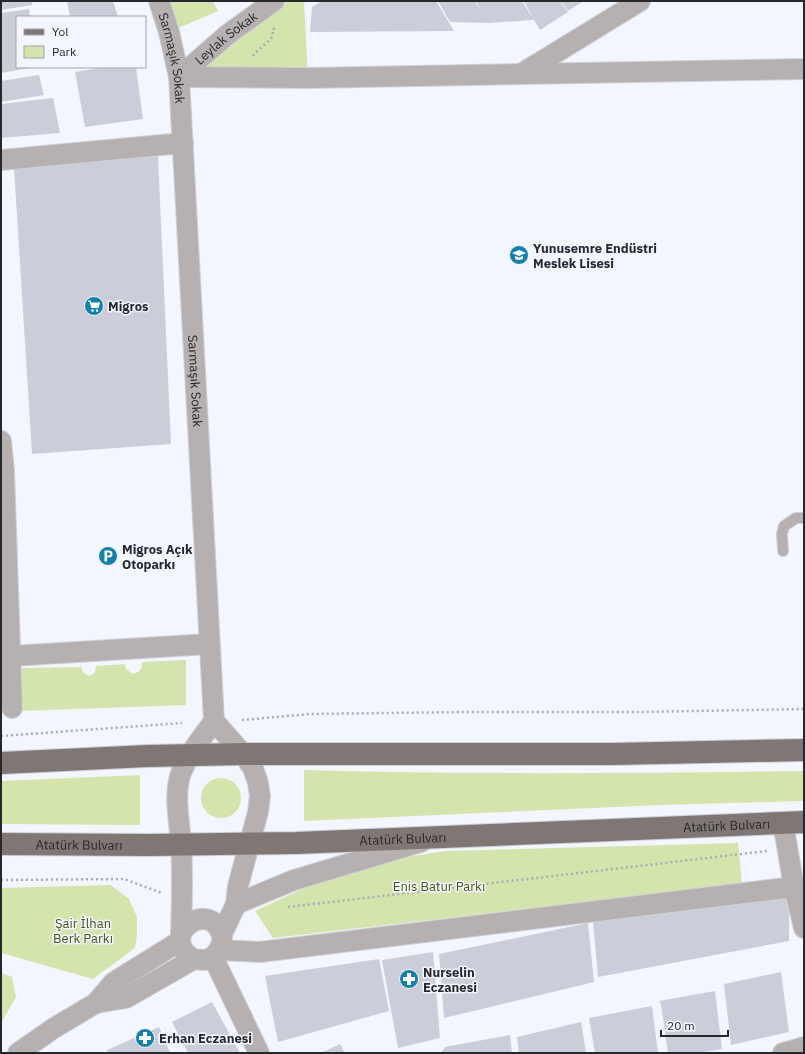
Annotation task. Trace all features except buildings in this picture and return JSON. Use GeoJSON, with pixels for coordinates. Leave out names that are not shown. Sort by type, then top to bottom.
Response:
{"type":"FeatureCollection","features":[{"type":"Feature","properties":{"kind":"main road"},"geometry":{"type":"LineString","coordinates":[[1,763],[147,756],[243,754],[612,754],[804,750]]}},
{"type":"Feature","properties":{"kind":"main road","name":"Atatürk Bulvarı"},"geometry":{"type":"LineString","coordinates":[[1,844],[296,843],[794,823]]}},
{"type":"Feature","properties":{"kind":"street","name":"Sarmaşık Sokak"},"geometry":{"type":"LineString","coordinates":[[159,1],[169,32],[179,77],[214,721]]}},
{"type":"Feature","properties":{"kind":"street","name":"Leylak Sokak"},"geometry":{"type":"LineString","coordinates":[[179,77],[227,35],[274,1]]}},
{"type":"Feature","properties":{"kind":"street"},"geometry":{"type":"LineString","coordinates":[[519,75],[640,1]]}},
{"type":"Feature","properties":{"kind":"street"},"geometry":{"type":"LineString","coordinates":[[179,77],[308,78],[804,69]]}},
{"type":"Feature","properties":{"kind":"street"},"geometry":{"type":"LineString","coordinates":[[1,160],[183,143]]}},
{"type":"Feature","properties":{"kind":"street"},"geometry":{"type":"LineString","coordinates":[[1,441],[12,708]]}},
{"type":"Feature","properties":{"kind":"street"},"geometry":{"type":"LineString","coordinates":[[11,656],[209,644]]}},
{"type":"Feature","properties":{"kind":"street"},"geometry":{"type":"LineString","coordinates":[[96,1003],[126,998],[212,950],[236,904],[238,886],[258,812],[260,796],[258,782],[253,768],[243,754],[214,721],[189,756],[178,784],[181,844],[181,937],[183,950],[188,956],[212,950],[260,952],[794,887]]}},
{"type":"Feature","properties":{"kind":"street"},"geometry":{"type":"LineString","coordinates":[[794,823],[788,849],[794,887],[804,928]]}},
{"type":"Feature","properties":{"kind":"street"},"geometry":{"type":"LineString","coordinates":[[236,904],[294,880],[438,837]]}},
{"type":"Feature","properties":{"kind":"street"},"geometry":{"type":"LineString","coordinates":[[18,1053],[54,1028],[96,1003],[114,982],[181,937],[185,926],[192,921],[207,919],[213,922],[218,928],[212,950],[259,1053]]}},
{"type":"Feature","properties":{"kind":"street"},"geometry":{"type":"LineString","coordinates":[[783,1053],[804,1047]]}},
{"type":"Feature","properties":{"kind":"lane"},"geometry":{"type":"LineString","coordinates":[[783,552],[782,534],[784,526],[796,518],[804,518]]}},
{"type":"Feature","properties":{"kind":"path"},"geometry":{"type":"LineString","coordinates":[[242,78],[255,53],[271,39],[274,29],[268,25]]}},
{"type":"Feature","properties":{"kind":"path"},"geometry":{"type":"LineString","coordinates":[[12,708],[13,736]]}},
{"type":"Feature","properties":{"kind":"path"},"geometry":{"type":"LineString","coordinates":[[242,720],[310,714],[638,712],[804,709]]}},
{"type":"Feature","properties":{"kind":"path"},"geometry":{"type":"LineString","coordinates":[[1,736],[182,723]]}},
{"type":"Feature","properties":{"kind":"path"},"geometry":{"type":"LineString","coordinates":[[287,907],[788,849]]}},
{"type":"Feature","properties":{"kind":"path"},"geometry":{"type":"LineString","coordinates":[[1,880],[124,879],[162,893]]}},
{"type":"Feature","properties":{"kind":"green space"},"geometry":{"type":"Polygon","coordinates":[[[159,1],[213,1],[218,11],[169,32],[159,1]]]}},
{"type":"Feature","properties":{"kind":"green space"},"geometry":{"type":"Polygon","coordinates":[[[276,1],[304,1],[308,78],[179,77],[276,1]]]}},
{"type":"Feature","properties":{"kind":"green space"},"geometry":{"type":"Polygon","coordinates":[[[186,660],[186,705],[21,711],[20,668],[81,667],[85,674],[90,676],[94,673],[96,666],[125,664],[126,669],[133,674],[140,670],[142,667],[142,662],[186,660]]]}},
{"type":"Feature","properties":{"kind":"green space"},"geometry":{"type":"Polygon","coordinates":[[[304,770],[491,773],[804,771],[804,801],[661,805],[304,821],[304,770]]]}},
{"type":"Feature","properties":{"kind":"green space"},"geometry":{"type":"Polygon","coordinates":[[[140,775],[140,825],[1,824],[1,781],[140,775]]]}},
{"type":"Feature","properties":{"kind":"green space"},"geometry":{"type":"Polygon","coordinates":[[[225,778],[232,781],[238,787],[241,798],[240,806],[232,815],[225,818],[217,818],[210,815],[202,806],[201,794],[204,787],[213,779],[225,778]]]}},
{"type":"Feature","properties":{"kind":"green space","name":"Enis Batur Parkı"},"geometry":{"type":"Polygon","coordinates":[[[738,843],[742,884],[273,938],[255,911],[326,878],[384,861],[444,851],[738,843]]]}},
{"type":"Feature","properties":{"kind":"green space","name":"Şair İlhan Berk Parkı"},"geometry":{"type":"Polygon","coordinates":[[[111,885],[129,899],[137,917],[135,948],[93,979],[1,953],[1,888],[111,885]]]}},
{"type":"Feature","properties":{"kind":"green space"},"geometry":{"type":"Polygon","coordinates":[[[1,973],[12,977],[16,997],[1,1023],[1,973]]]}},
{"type":"Feature","properties":{"kind":"place","name":"Yunusemre Endüstri Meslek Lisesi"},"geometry":{"type":"Point","coordinates":[519,255]}},
{"type":"Feature","properties":{"kind":"place","name":"Migros"},"geometry":{"type":"Point","coordinates":[94,306]}},
{"type":"Feature","properties":{"kind":"place","name":"Migros Açık Otoparkı"},"geometry":{"type":"Point","coordinates":[108,556]}},
{"type":"Feature","properties":{"kind":"place","name":"Nurselin Eczanesi"},"geometry":{"type":"Point","coordinates":[409,979]}},
{"type":"Feature","properties":{"kind":"place","name":"Erhan Eczanesi"},"geometry":{"type":"Point","coordinates":[145,1038]}}]}
